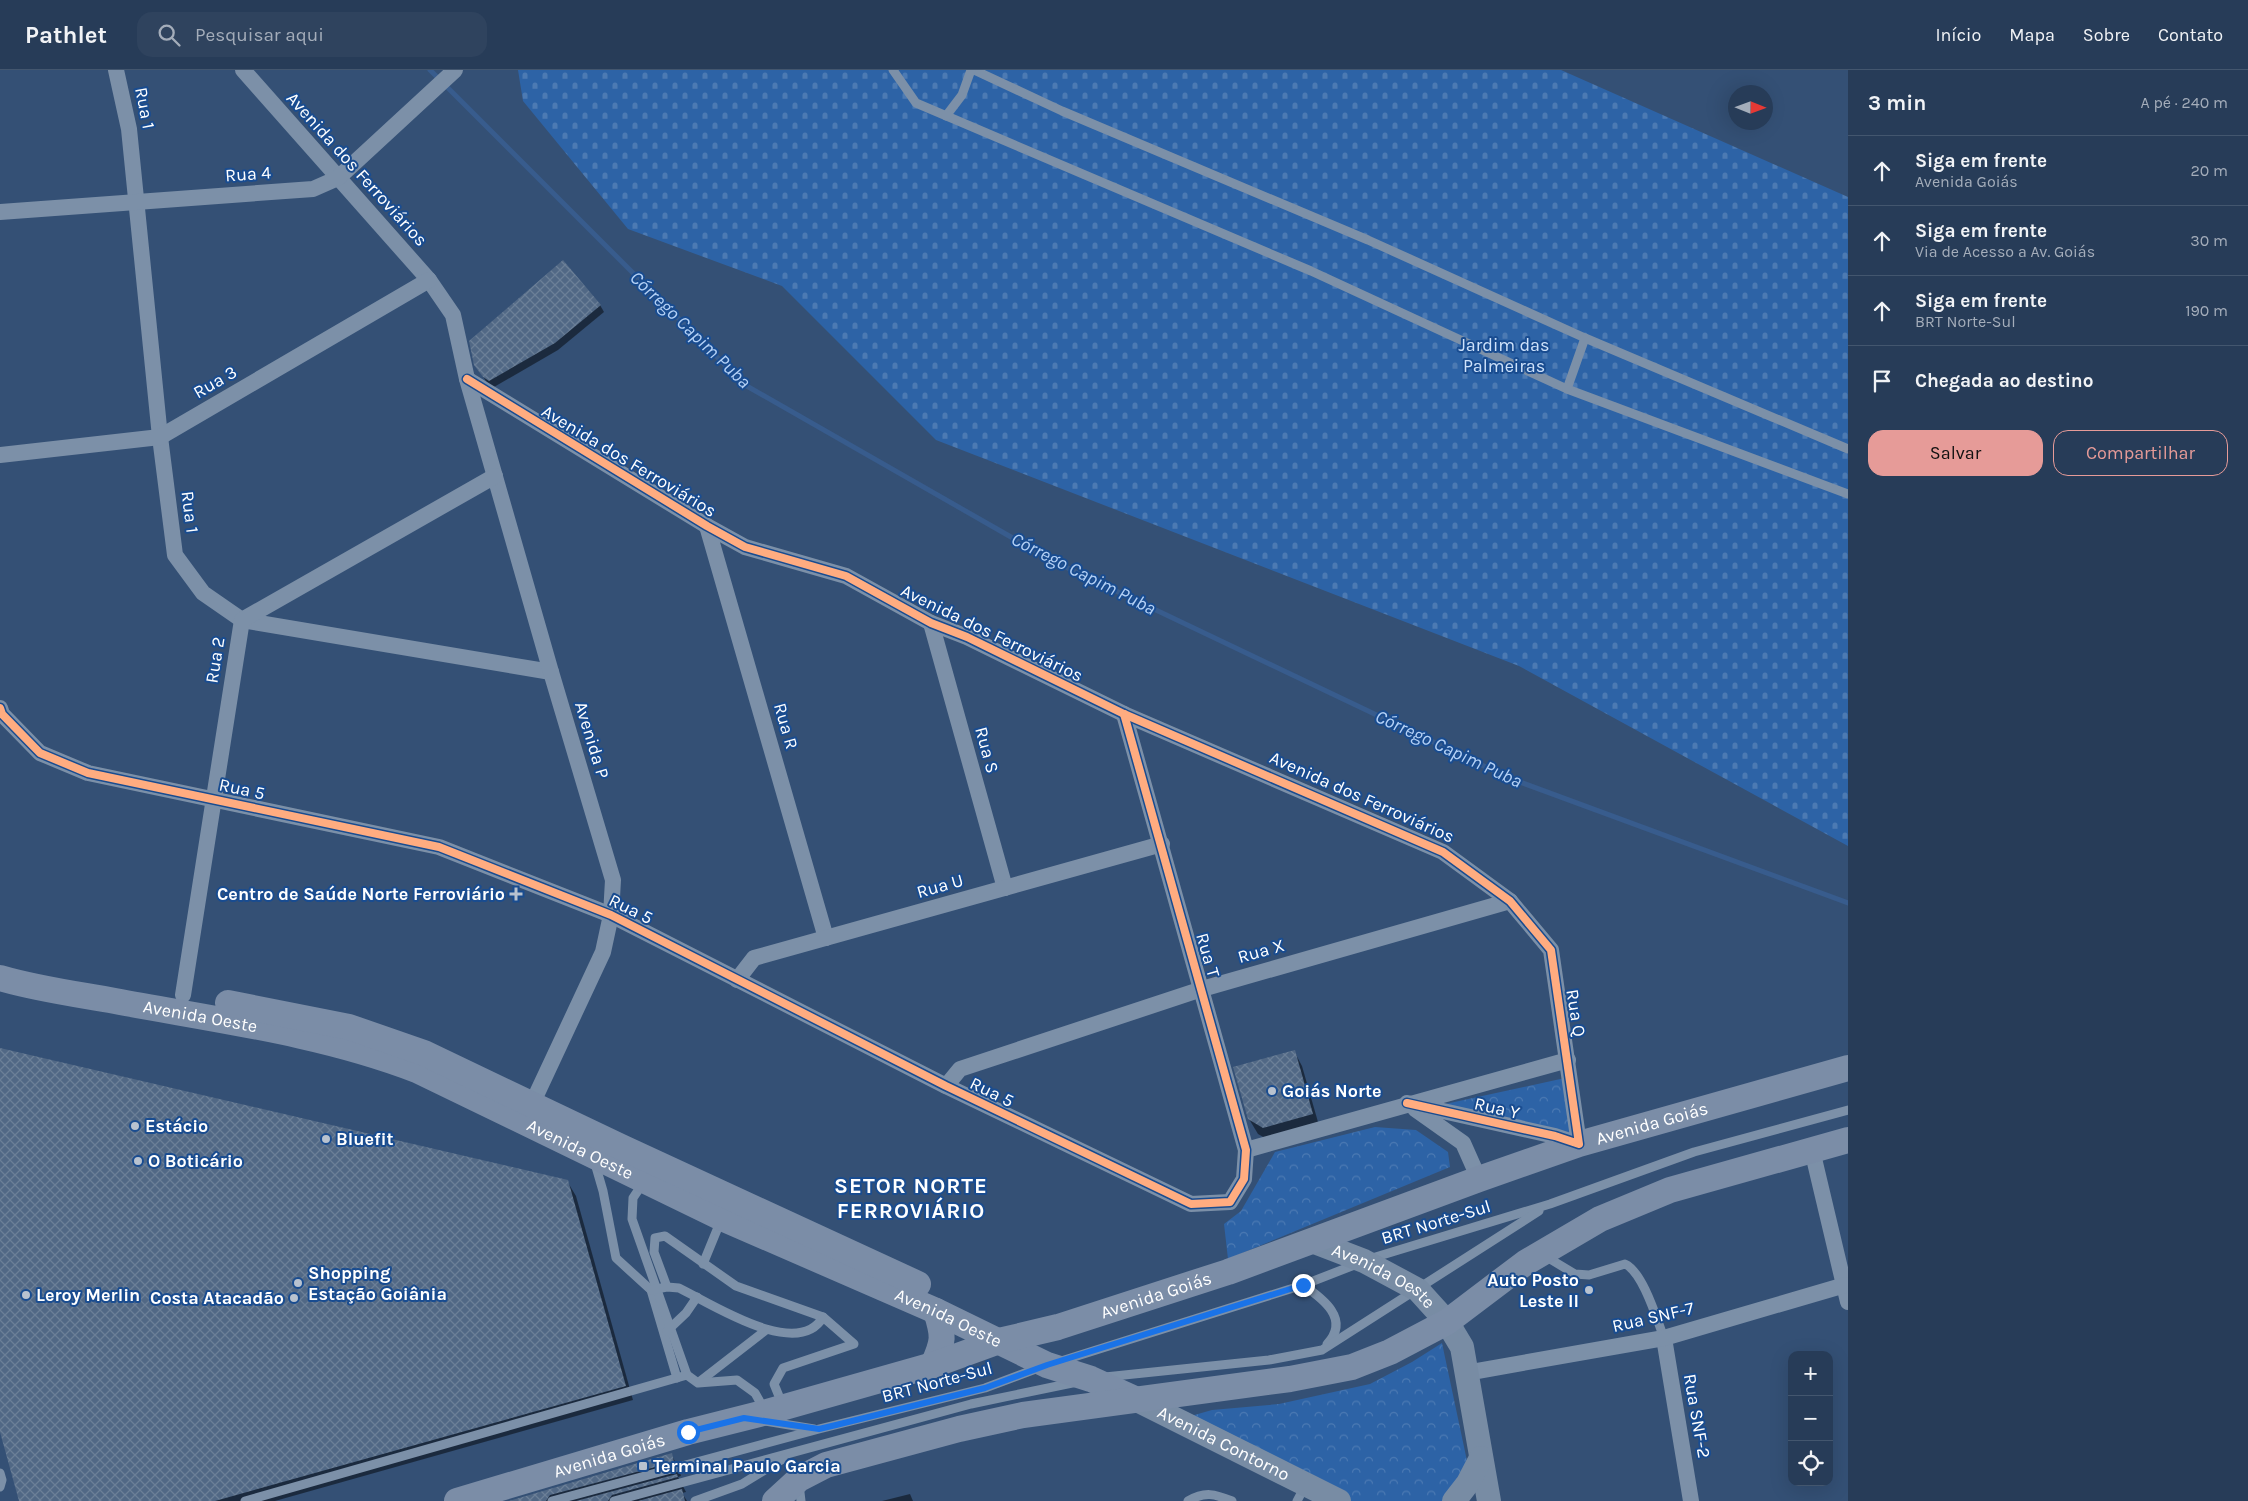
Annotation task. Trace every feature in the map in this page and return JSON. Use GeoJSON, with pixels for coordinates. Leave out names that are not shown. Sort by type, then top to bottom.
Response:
{"type":"FeatureCollection","features":[{"type":"Feature","properties":{"kind":"main road","name":"Avenida Oeste"},"geometry":{"type":"LineString","coordinates":[[0,959],[54,973],[183,995],[349,1028],[390,1040],[424,1053],[1028,1335]]}},
{"type":"Feature","properties":{"kind":"main road","name":"Avenida Oeste"},"geometry":{"type":"LineString","coordinates":[[0,978],[53,990],[258,1027],[386,1058],[417,1070],[644,1182],[722,1218],[936,1311],[1047,1365],[1091,1379],[1135,1399]]}},
{"type":"Feature","properties":{"kind":"main road","name":"Avenida Goiás"},"geometry":{"type":"LineString","coordinates":[[457,1501],[688,1432],[933,1365],[999,1342],[1058,1327],[1228,1272],[1478,1179],[1579,1144],[1848,1068]]}},
{"type":"Feature","properties":{"kind":"main road"},"geometry":{"type":"LineString","coordinates":[[788,1496],[826,1465],[959,1428],[1023,1415],[1290,1379],[1352,1366],[1390,1352],[1447,1322],[1525,1263],[1600,1219],[1670,1190],[1848,1140]]}},
{"type":"Feature","properties":{"kind":"main road","name":"Avenida Oeste"},"geometry":{"type":"LineString","coordinates":[[1312,1241],[1364,1261],[1418,1290],[1447,1322]]}},
{"type":"Feature","properties":{"kind":"main road"},"geometry":{"type":"LineString","coordinates":[[933,1365],[943,1345],[943,1332],[936,1311]]}},
{"type":"Feature","properties":{"kind":"main road"},"geometry":{"type":"LineString","coordinates":[[1447,1322],[1462,1347],[1489,1501]]}},
{"type":"Feature","properties":{"kind":"main road","name":"Avenida Contorno"},"geometry":{"type":"LineString","coordinates":[[1135,1399],[1301,1493],[1338,1501]]}},
{"type":"Feature","properties":{"kind":"main road"},"geometry":{"type":"LineString","coordinates":[[1454,1501],[1468,1483],[1481,1458]]}},
{"type":"Feature","properties":{"kind":"street","name":"Rua 1"},"geometry":{"type":"LineString","coordinates":[[116,70],[129,129],[138,202],[160,437],[176,555],[203,593],[242,620],[551,672]]}},
{"type":"Feature","properties":{"kind":"street","name":"Avenida dos Ferroviários"},"geometry":{"type":"LineString","coordinates":[[243,70],[429,280],[453,315],[468,379],[707,526],[745,547],[846,576],[931,623],[967,637],[1124,714],[1443,852],[1510,901]]}},
{"type":"Feature","properties":{"kind":"street","name":"Rua 4"},"geometry":{"type":"LineString","coordinates":[[0,212],[313,189],[338,178],[455,70]]}},
{"type":"Feature","properties":{"kind":"street","name":"Rua 3"},"geometry":{"type":"LineString","coordinates":[[0,455],[160,437],[429,280]]}},
{"type":"Feature","properties":{"kind":"street","name":"Avenida P"},"geometry":{"type":"LineString","coordinates":[[468,379],[551,672],[613,880],[611,915],[603,952],[532,1104]]}},
{"type":"Feature","properties":{"kind":"street","name":"Rua 2"},"geometry":{"type":"LineString","coordinates":[[183,995],[242,620],[495,476]]}},
{"type":"Feature","properties":{"kind":"street","name":"Rua R"},"geometry":{"type":"LineString","coordinates":[[707,526],[826,938]]}},
{"type":"Feature","properties":{"kind":"street","name":"Rua S"},"geometry":{"type":"LineString","coordinates":[[931,623],[1004,888]]}},
{"type":"Feature","properties":{"kind":"street","name":"Rua 5"},"geometry":{"type":"LineString","coordinates":[[0,708],[2,714],[40,753],[88,773],[439,847],[611,915],[946,1086],[1191,1204],[1230,1202]]}},
{"type":"Feature","properties":{"kind":"street","name":"Rua T"},"geometry":{"type":"LineString","coordinates":[[1124,714],[1162,844],[1246,1150],[1244,1179],[1230,1202]]}},
{"type":"Feature","properties":{"kind":"street","name":"Rua U"},"geometry":{"type":"LineString","coordinates":[[737,980],[754,958],[1162,844]]}},
{"type":"Feature","properties":{"kind":"street","name":"Rua X"},"geometry":{"type":"LineString","coordinates":[[946,1086],[960,1069],[1202,989],[1510,901]]}},
{"type":"Feature","properties":{"kind":"street","name":"Rua Q"},"geometry":{"type":"LineString","coordinates":[[1510,901],[1551,950],[1579,1144]]}},
{"type":"Feature","properties":{"kind":"street","name":"Rua Y"},"geometry":{"type":"LineString","coordinates":[[1246,1150],[1407,1103],[1568,1060]]}},
{"type":"Feature","properties":{"kind":"street","name":"Rua Y"},"geometry":{"type":"LineString","coordinates":[[1407,1103],[1555,1136],[1579,1144]]}},
{"type":"Feature","properties":{"kind":"street"},"geometry":{"type":"LineString","coordinates":[[1407,1103],[1463,1143],[1478,1179]]}},
{"type":"Feature","properties":{"kind":"street"},"geometry":{"type":"LineString","coordinates":[[1812,1150],[1848,1302]]}},
{"type":"Feature","properties":{"kind":"street","name":"Rua SNF-7"},"geometry":{"type":"LineString","coordinates":[[1466,1373],[1664,1338],[1845,1285]]}},
{"type":"Feature","properties":{"kind":"street","name":"Rua SNF-2"},"geometry":{"type":"LineString","coordinates":[[1664,1338],[1691,1501]]}},
{"type":"Feature","properties":{"kind":"lane"},"geometry":{"type":"LineString","coordinates":[[946,116],[962,95],[973,70],[1062,111],[1368,240],[1584,338],[1848,449]]}},
{"type":"Feature","properties":{"kind":"lane"},"geometry":{"type":"LineString","coordinates":[[895,71],[916,103],[1311,270],[1567,389],[1848,494]]}},
{"type":"Feature","properties":{"kind":"lane"},"geometry":{"type":"LineString","coordinates":[[1567,389],[1584,338]]}},
{"type":"Feature","properties":{"kind":"lane"},"geometry":{"type":"LineString","coordinates":[[1550,1204],[1694,1152],[1848,1110]]}},
{"type":"Feature","properties":{"kind":"lane"},"geometry":{"type":"LineString","coordinates":[[592,1155],[602,1191],[616,1258],[654,1289],[679,1288],[766,1330],[800,1334],[823,1317]]}},
{"type":"Feature","properties":{"kind":"lane"},"geometry":{"type":"LineString","coordinates":[[644,1182],[633,1198],[631,1210],[635,1228],[668,1330],[687,1375],[698,1383],[737,1380],[755,1393],[765,1412],[819,1429]]}},
{"type":"Feature","properties":{"kind":"lane","name":"BRT Norte-Sul"},"geometry":{"type":"LineString","coordinates":[[552,1501],[819,1429],[985,1388],[1047,1365],[1303,1285],[1364,1261],[1550,1204]]}},
{"type":"Feature","properties":{"kind":"lane","name":"BRT Norte-Sul"},"geometry":{"type":"LineString","coordinates":[[614,1501],[971,1404],[1091,1379],[1269,1360],[1322,1350],[1550,1204]]}},
{"type":"Feature","properties":{"kind":"lane"},"geometry":{"type":"LineString","coordinates":[[703,1264],[722,1218]]}},
{"type":"Feature","properties":{"kind":"lane"},"geometry":{"type":"LineString","coordinates":[[667,1287],[654,1252],[655,1238],[665,1236],[736,1286],[823,1317],[854,1344],[783,1368],[774,1384],[765,1412]]}},
{"type":"Feature","properties":{"kind":"lane"},"geometry":{"type":"LineString","coordinates":[[1541,1253],[1575,1274],[1589,1275],[1625,1264],[1632,1267],[1644,1289],[1664,1338]]}},
{"type":"Feature","properties":{"kind":"lane"},"geometry":{"type":"LineString","coordinates":[[1303,1285],[1324,1299],[1332,1309],[1335,1322],[1334,1333],[1322,1350]]}},
{"type":"Feature","properties":{"kind":"lane"},"geometry":{"type":"LineString","coordinates":[[668,1330],[686,1313],[698,1297]]}},
{"type":"Feature","properties":{"kind":"lane"},"geometry":{"type":"LineString","coordinates":[[668,1330],[677,1378]]}},
{"type":"Feature","properties":{"kind":"lane"},"geometry":{"type":"LineString","coordinates":[[698,1383],[766,1330]]}},
{"type":"Feature","properties":{"kind":"lane"},"geometry":{"type":"LineString","coordinates":[[246,1501],[687,1375]]}},
{"type":"Feature","properties":{"kind":"lane"},"geometry":{"type":"LineString","coordinates":[[695,1501],[742,1484],[796,1451]]}},
{"type":"Feature","properties":{"kind":"lane"},"geometry":{"type":"LineString","coordinates":[[0,1473],[2,1480],[0,1487]]}},
{"type":"Feature","properties":{"kind":"lane"},"geometry":{"type":"LineString","coordinates":[[1188,1501],[1200,1494],[1214,1494],[1232,1501]]}},
{"type":"Feature","properties":{"kind":"green space","name":"Jardim das Palmeiras"},"geometry":{"type":"Polygon","coordinates":[[[518,70],[1561,70],[1848,197],[1848,846],[1519,666],[936,440],[782,286],[628,229],[523,101],[518,70]]]}},
{"type":"Feature","properties":{"kind":"green space"},"geometry":{"type":"Polygon","coordinates":[[[1565,1078],[1573,1134],[1436,1106],[1565,1078]]]}},
{"type":"Feature","properties":{"kind":"green space"},"geometry":{"type":"Polygon","coordinates":[[[1375,1127],[1416,1130],[1448,1152],[1450,1167],[1228,1259],[1224,1224],[1241,1211],[1275,1152],[1375,1127]]]}},
{"type":"Feature","properties":{"kind":"green space"},"geometry":{"type":"Polygon","coordinates":[[[1442,1343],[1467,1461],[1445,1501],[1348,1501],[1184,1418],[1212,1410],[1279,1404],[1370,1384],[1412,1362],[1442,1343]]]}},
{"type":"Feature","properties":{"kind":"building"},"geometry":{"type":"Polygon","coordinates":[[[563,260],[601,305],[555,343],[489,381],[483,377],[474,365],[469,341],[563,260]]]}},
{"type":"Feature","properties":{"kind":"building","name":"Shopping Estação Goiânia"},"geometry":{"type":"Polygon","coordinates":[[[0,1048],[568,1180],[626,1386],[215,1501],[19,1501],[0,1432],[0,1048]]]}},
{"type":"Feature","properties":{"kind":"building","name":"Goiás Norte"},"geometry":{"type":"Polygon","coordinates":[[[1295,1050],[1313,1114],[1263,1128],[1248,1119],[1233,1067],[1295,1050]]]}},
{"type":"Feature","properties":{"kind":"building"},"geometry":{"type":"Polygon","coordinates":[[[672,1453],[674,1462],[550,1495],[546,1501],[509,1501],[672,1453]]]}},
{"type":"Feature","properties":{"kind":"building"},"geometry":{"type":"Polygon","coordinates":[[[677,1474],[678,1477],[612,1495],[608,1501],[576,1501],[677,1474]]]}},
{"type":"Feature","properties":{"kind":"building"},"geometry":{"type":"Polygon","coordinates":[[[682,1489],[685,1501],[638,1501],[682,1489]]]}},
{"type":"Feature","properties":{"kind":"waterway","name":"Córrego Capim Puba"},"geometry":{"type":"LineString","coordinates":[[430,70],[745,385],[1053,561],[1509,778],[1848,903]]}},
{"type":"Feature","properties":{"kind":"cycle path"},"geometry":{"type":"LineString","coordinates":[[467,379],[707,526],[745,547],[846,576],[931,623],[967,637],[1124,714],[1443,852],[1510,901],[1551,950],[1579,1144],[1555,1136],[1407,1103]]}},
{"type":"Feature","properties":{"kind":"cycle path"},"geometry":{"type":"LineString","coordinates":[[0,708],[2,714],[40,753],[88,773],[439,847],[611,915],[946,1086],[1191,1204],[1230,1202],[1244,1179],[1246,1150],[1124,714]]}},
{"type":"Feature","properties":{"kind":"place","name":"Centro de Saúde Norte Ferroviário"},"geometry":{"type":"Point","coordinates":[516,894]}},
{"type":"Feature","properties":{"kind":"place","name":"Goiás Norte"},"geometry":{"type":"Point","coordinates":[1272,1091]}},
{"type":"Feature","properties":{"kind":"place","name":"Estácio"},"geometry":{"type":"Point","coordinates":[135,1126]}},
{"type":"Feature","properties":{"kind":"place","name":"Bluefit"},"geometry":{"type":"Point","coordinates":[326,1139]}},
{"type":"Feature","properties":{"kind":"place","name":"O Boticário"},"geometry":{"type":"Point","coordinates":[138,1161]}},
{"type":"Feature","properties":{"kind":"place","name":"Shopping Estação Goiânia"},"geometry":{"type":"Point","coordinates":[298,1283]}},
{"type":"Feature","properties":{"kind":"place","name":"Auto Posto Leste II"},"geometry":{"type":"Point","coordinates":[1589,1290]}},
{"type":"Feature","properties":{"kind":"place","name":"Leroy Merlin"},"geometry":{"type":"Point","coordinates":[26,1295]}},
{"type":"Feature","properties":{"kind":"place","name":"Costa Atacadão"},"geometry":{"type":"Point","coordinates":[294,1298]}},
{"type":"Feature","properties":{"kind":"place","name":"Terminal Paulo Garcia"},"geometry":{"type":"Point","coordinates":[643,1466]}},
{"type":"Feature","properties":{"kind":"district","name":"SETOR NORTE FERROVIÁRIO"},"geometry":{"type":"Point","coordinates":[911,1198]}},
{"type":"Feature","properties":{"kind":"route"},"geometry":{"type":"LineString","coordinates":[[688,1432],[744,1418],[819,1429],[836,1425],[985,1388],[1047,1365],[1303,1285]]}}]}
